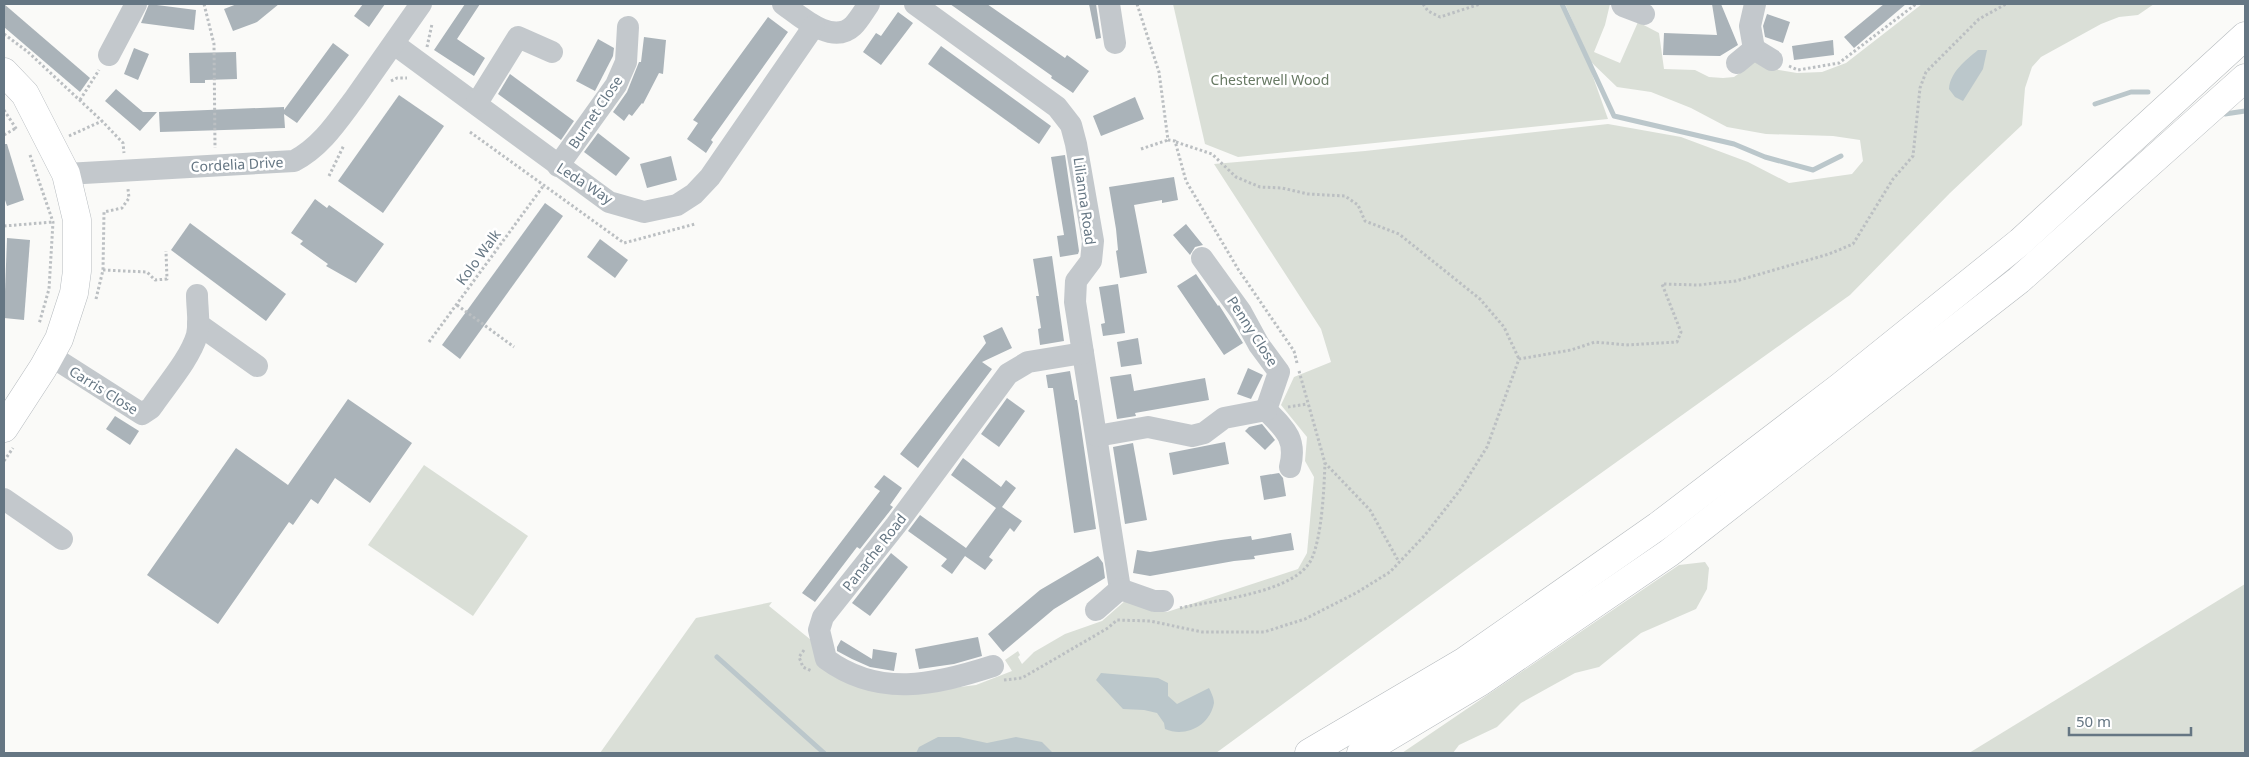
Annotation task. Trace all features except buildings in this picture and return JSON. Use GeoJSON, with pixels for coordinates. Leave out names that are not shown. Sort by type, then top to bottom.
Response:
{"type":"FeatureCollection","features":[{"type":"Feature","properties":{"kind":"main road"},"geometry":{"type":"LineString","coordinates":[[1309,753],[1465,661],[1658,526],[1840,387],[2020,242],[2245,36]]}},
{"type":"Feature","properties":{"kind":"main road"},"geometry":{"type":"LineString","coordinates":[[4,72],[25,94],[66,174],[77,220],[78,271],[74,293],[59,339],[44,345],[6,420]]}},
{"type":"Feature","properties":{"kind":"main road"},"geometry":{"type":"LineString","coordinates":[[1361,753],[1480,682],[1669,553],[2019,280],[2245,78]]}},
{"type":"Feature","properties":{"kind":"street"},"geometry":{"type":"LineString","coordinates":[[109,55],[136,4]]}},
{"type":"Feature","properties":{"kind":"street"},"geometry":{"type":"LineString","coordinates":[[783,4],[814,26],[833,33],[852,28],[869,4]]}},
{"type":"Feature","properties":{"kind":"street","name":"Lilianna Road"},"geometry":{"type":"LineString","coordinates":[[915,4],[1056,107],[1071,125],[1081,164],[1093,241],[1091,261],[1076,281],[1074,302],[1084,353],[1120,589]]}},
{"type":"Feature","properties":{"kind":"street"},"geometry":{"type":"LineString","coordinates":[[1109,4],[1116,43]]}},
{"type":"Feature","properties":{"kind":"street"},"geometry":{"type":"LineString","coordinates":[[1754,58],[1750,26],[1755,4]]}},
{"type":"Feature","properties":{"kind":"street","name":"Cordelia Drive"},"geometry":{"type":"LineString","coordinates":[[66,174],[126,169],[294,161],[307,155],[334,126],[394,44],[428,11]]}},
{"type":"Feature","properties":{"kind":"street"},"geometry":{"type":"LineString","coordinates":[[1621,11],[1644,14]]}},
{"type":"Feature","properties":{"kind":"street","name":"Leda Way"},"geometry":{"type":"LineString","coordinates":[[394,44],[477,103],[503,125],[609,202],[644,212],[677,205],[694,194],[710,177],[814,26]]}},
{"type":"Feature","properties":{"kind":"street","name":"Burnet Close"},"geometry":{"type":"LineString","coordinates":[[558,166],[616,85],[626,62],[628,27]]}},
{"type":"Feature","properties":{"kind":"street"},"geometry":{"type":"LineString","coordinates":[[477,103],[518,37],[552,52]]}},
{"type":"Feature","properties":{"kind":"street","name":"Penny Close"},"geometry":{"type":"LineString","coordinates":[[1202,258],[1241,312],[1259,345],[1279,372],[1266,410]]}},
{"type":"Feature","properties":{"kind":"street","name":"Carris Close"},"geometry":{"type":"LineString","coordinates":[[44,345],[142,414],[151,408],[190,351],[197,335],[197,295]]}},
{"type":"Feature","properties":{"kind":"street"},"geometry":{"type":"LineString","coordinates":[[198,324],[257,366]]}},
{"type":"Feature","properties":{"kind":"street","name":"Panache Road"},"geometry":{"type":"LineString","coordinates":[[821,646],[819,630],[823,617],[896,525],[1008,374],[1028,362],[1084,353]]}},
{"type":"Feature","properties":{"kind":"street"},"geometry":{"type":"LineString","coordinates":[[1097,436],[1148,427],[1192,436],[1204,433],[1224,418],[1266,410],[1292,441],[1293,453],[1290,467]]}},
{"type":"Feature","properties":{"kind":"street"},"geometry":{"type":"LineString","coordinates":[[4,499],[62,540]]}},
{"type":"Feature","properties":{"kind":"street"},"geometry":{"type":"LineString","coordinates":[[1096,610],[1120,589],[1170,605]]}},
{"type":"Feature","properties":{"kind":"street"},"geometry":{"type":"LineString","coordinates":[[821,646],[826,659],[840,669],[860,679],[886,685],[909,685],[994,674]]}},
{"type":"Feature","properties":{"kind":"path"},"geometry":{"type":"LineString","coordinates":[[204,4],[214,44],[215,166]]}},
{"type":"Feature","properties":{"kind":"path"},"geometry":{"type":"LineString","coordinates":[[1137,4],[1159,72],[1168,140]]}},
{"type":"Feature","properties":{"kind":"path"},"geometry":{"type":"LineString","coordinates":[[1423,4],[1428,11],[1440,18],[1480,4]]}},
{"type":"Feature","properties":{"kind":"path"},"geometry":{"type":"LineString","coordinates":[[1754,58],[1798,70],[1839,63],[1916,4]]}},
{"type":"Feature","properties":{"kind":"path"},"geometry":{"type":"LineString","coordinates":[[1519,360],[1571,350],[1595,342],[1626,345],[1677,342],[1681,332],[1662,284],[1698,285],[1736,281],[1829,254],[1854,244],[1893,179],[1913,156],[1920,88],[1926,72],[1979,19],[2006,4]]}},
{"type":"Feature","properties":{"kind":"path"},"geometry":{"type":"LineString","coordinates":[[387,84],[397,78],[409,78],[421,62],[428,11]]}},
{"type":"Feature","properties":{"kind":"path"},"geometry":{"type":"LineString","coordinates":[[80,100],[109,55]]}},
{"type":"Feature","properties":{"kind":"path"},"geometry":{"type":"LineString","coordinates":[[4,110],[21,136]]}},
{"type":"Feature","properties":{"kind":"path"},"geometry":{"type":"LineString","coordinates":[[4,135],[16,128]]}},
{"type":"Feature","properties":{"kind":"path"},"geometry":{"type":"LineString","coordinates":[[344,145],[350,138]]}},
{"type":"Feature","properties":{"kind":"path"},"geometry":{"type":"LineString","coordinates":[[994,674],[1022,678],[1108,628],[1117,620],[1150,621],[1202,632],[1264,632],[1306,619],[1356,594],[1390,572],[1425,535],[1460,490],[1482,454],[1519,360],[1504,327],[1480,300],[1399,234],[1365,222],[1358,205],[1344,196],[1308,194],[1282,188],[1260,187],[1236,177],[1212,154],[1168,140],[1142,149]]}},
{"type":"Feature","properties":{"kind":"path"},"geometry":{"type":"LineString","coordinates":[[1170,605],[1274,586],[1298,575],[1312,559],[1324,496],[1325,463],[1294,351],[1238,269],[1186,181],[1175,142]]}},
{"type":"Feature","properties":{"kind":"path"},"geometry":{"type":"LineString","coordinates":[[30,154],[52,222],[44,345]]}},
{"type":"Feature","properties":{"kind":"path","name":"Kolo Walk"},"geometry":{"type":"LineString","coordinates":[[430,342],[544,185]]}},
{"type":"Feature","properties":{"kind":"path"},"geometry":{"type":"LineString","coordinates":[[4,226],[52,222]]}},
{"type":"Feature","properties":{"kind":"path"},"geometry":{"type":"LineString","coordinates":[[103,270],[147,272],[155,280],[167,279],[166,251]]}},
{"type":"Feature","properties":{"kind":"path"},"geometry":{"type":"LineString","coordinates":[[457,305],[514,347]]}},
{"type":"Feature","properties":{"kind":"path"},"geometry":{"type":"LineString","coordinates":[[1325,463],[1370,510],[1399,562]]}},
{"type":"Feature","properties":{"kind":"path"},"geometry":{"type":"LineString","coordinates":[[819,674],[803,667],[799,657],[805,649],[821,646]]}},
{"type":"Feature","properties":{"kind":"green space","name":"Chesterwell Wood"},"geometry":{"type":"Polygon","coordinates":[[[1173,4],[1562,4],[1586,57],[1608,119],[1238,157],[1205,144],[1173,4]]]}},
{"type":"Feature","properties":{"kind":"green space"},"geometry":{"type":"Polygon","coordinates":[[[1565,4],[1610,4],[1605,25],[1594,52],[1620,63],[1638,22],[1659,33],[1664,69],[1695,70],[1709,77],[1723,78],[1734,77],[1756,61],[1779,70],[1797,73],[1822,72],[1846,63],[1922,4],[2154,4],[2138,15],[2119,17],[2101,24],[2041,57],[2032,67],[2025,88],[2022,125],[1950,193],[1850,295],[1474,564],[1216,753],[600,753],[696,618],[772,602],[769,606],[811,640],[904,694],[976,685],[1012,671],[1005,660],[1018,651],[1020,655],[1018,657],[1022,664],[1034,652],[1065,634],[1102,621],[1126,600],[1154,612],[1167,612],[1298,569],[1307,553],[1314,477],[1305,461],[1307,437],[1281,405],[1294,377],[1331,362],[1321,329],[1214,164],[1365,151],[1608,124],[1681,137],[1748,162],[1789,183],[1852,174],[1863,161],[1860,140],[1833,136],[1766,134],[1727,127],[1691,108],[1651,92],[1617,87],[1590,61],[1565,4]]]}},
{"type":"Feature","properties":{"kind":"green space"},"geometry":{"type":"Polygon","coordinates":[[[424,465],[528,536],[473,616],[368,545],[424,465]]]}},
{"type":"Feature","properties":{"kind":"green space"},"geometry":{"type":"Polygon","coordinates":[[[1705,562],[1709,568],[1707,589],[1696,609],[1641,633],[1599,667],[1575,673],[1521,703],[1497,727],[1459,745],[1453,753],[1402,753],[1679,565],[1705,562]]]}},
{"type":"Feature","properties":{"kind":"green space"},"geometry":{"type":"Polygon","coordinates":[[[2245,584],[2245,753],[1969,753],[2245,584]]]}},
{"type":"Feature","properties":{"kind":"shaded area"},"geometry":{"type":"Polygon","coordinates":[[[1978,50],[1987,50],[1983,69],[1963,101],[1955,97],[1949,89],[1950,83],[1959,67],[1978,50]]]}},
{"type":"Feature","properties":{"kind":"shaded area"},"geometry":{"type":"Polygon","coordinates":[[[1101,673],[1158,678],[1168,683],[1168,696],[1177,704],[1209,688],[1214,701],[1212,711],[1202,724],[1196,728],[1181,732],[1165,729],[1164,723],[1157,713],[1123,709],[1096,680],[1101,673]]]}},
{"type":"Feature","properties":{"kind":"shaded area"},"geometry":{"type":"Polygon","coordinates":[[[938,737],[959,737],[987,743],[1016,737],[1042,742],[1053,753],[916,753],[919,747],[938,737]]]}},
{"type":"Feature","properties":{"kind":"waterway"},"geometry":{"type":"LineString","coordinates":[[1562,4],[1614,116],[1734,144],[1765,157],[1813,170],[1841,156]]}},
{"type":"Feature","properties":{"kind":"waterway"},"geometry":{"type":"LineString","coordinates":[[2095,104],[2131,92],[2148,92]]}},
{"type":"Feature","properties":{"kind":"waterway"},"geometry":{"type":"LineString","coordinates":[[2225,114],[2245,111]]}},
{"type":"Feature","properties":{"kind":"waterway"},"geometry":{"type":"LineString","coordinates":[[717,657],[824,753]]}}]}
